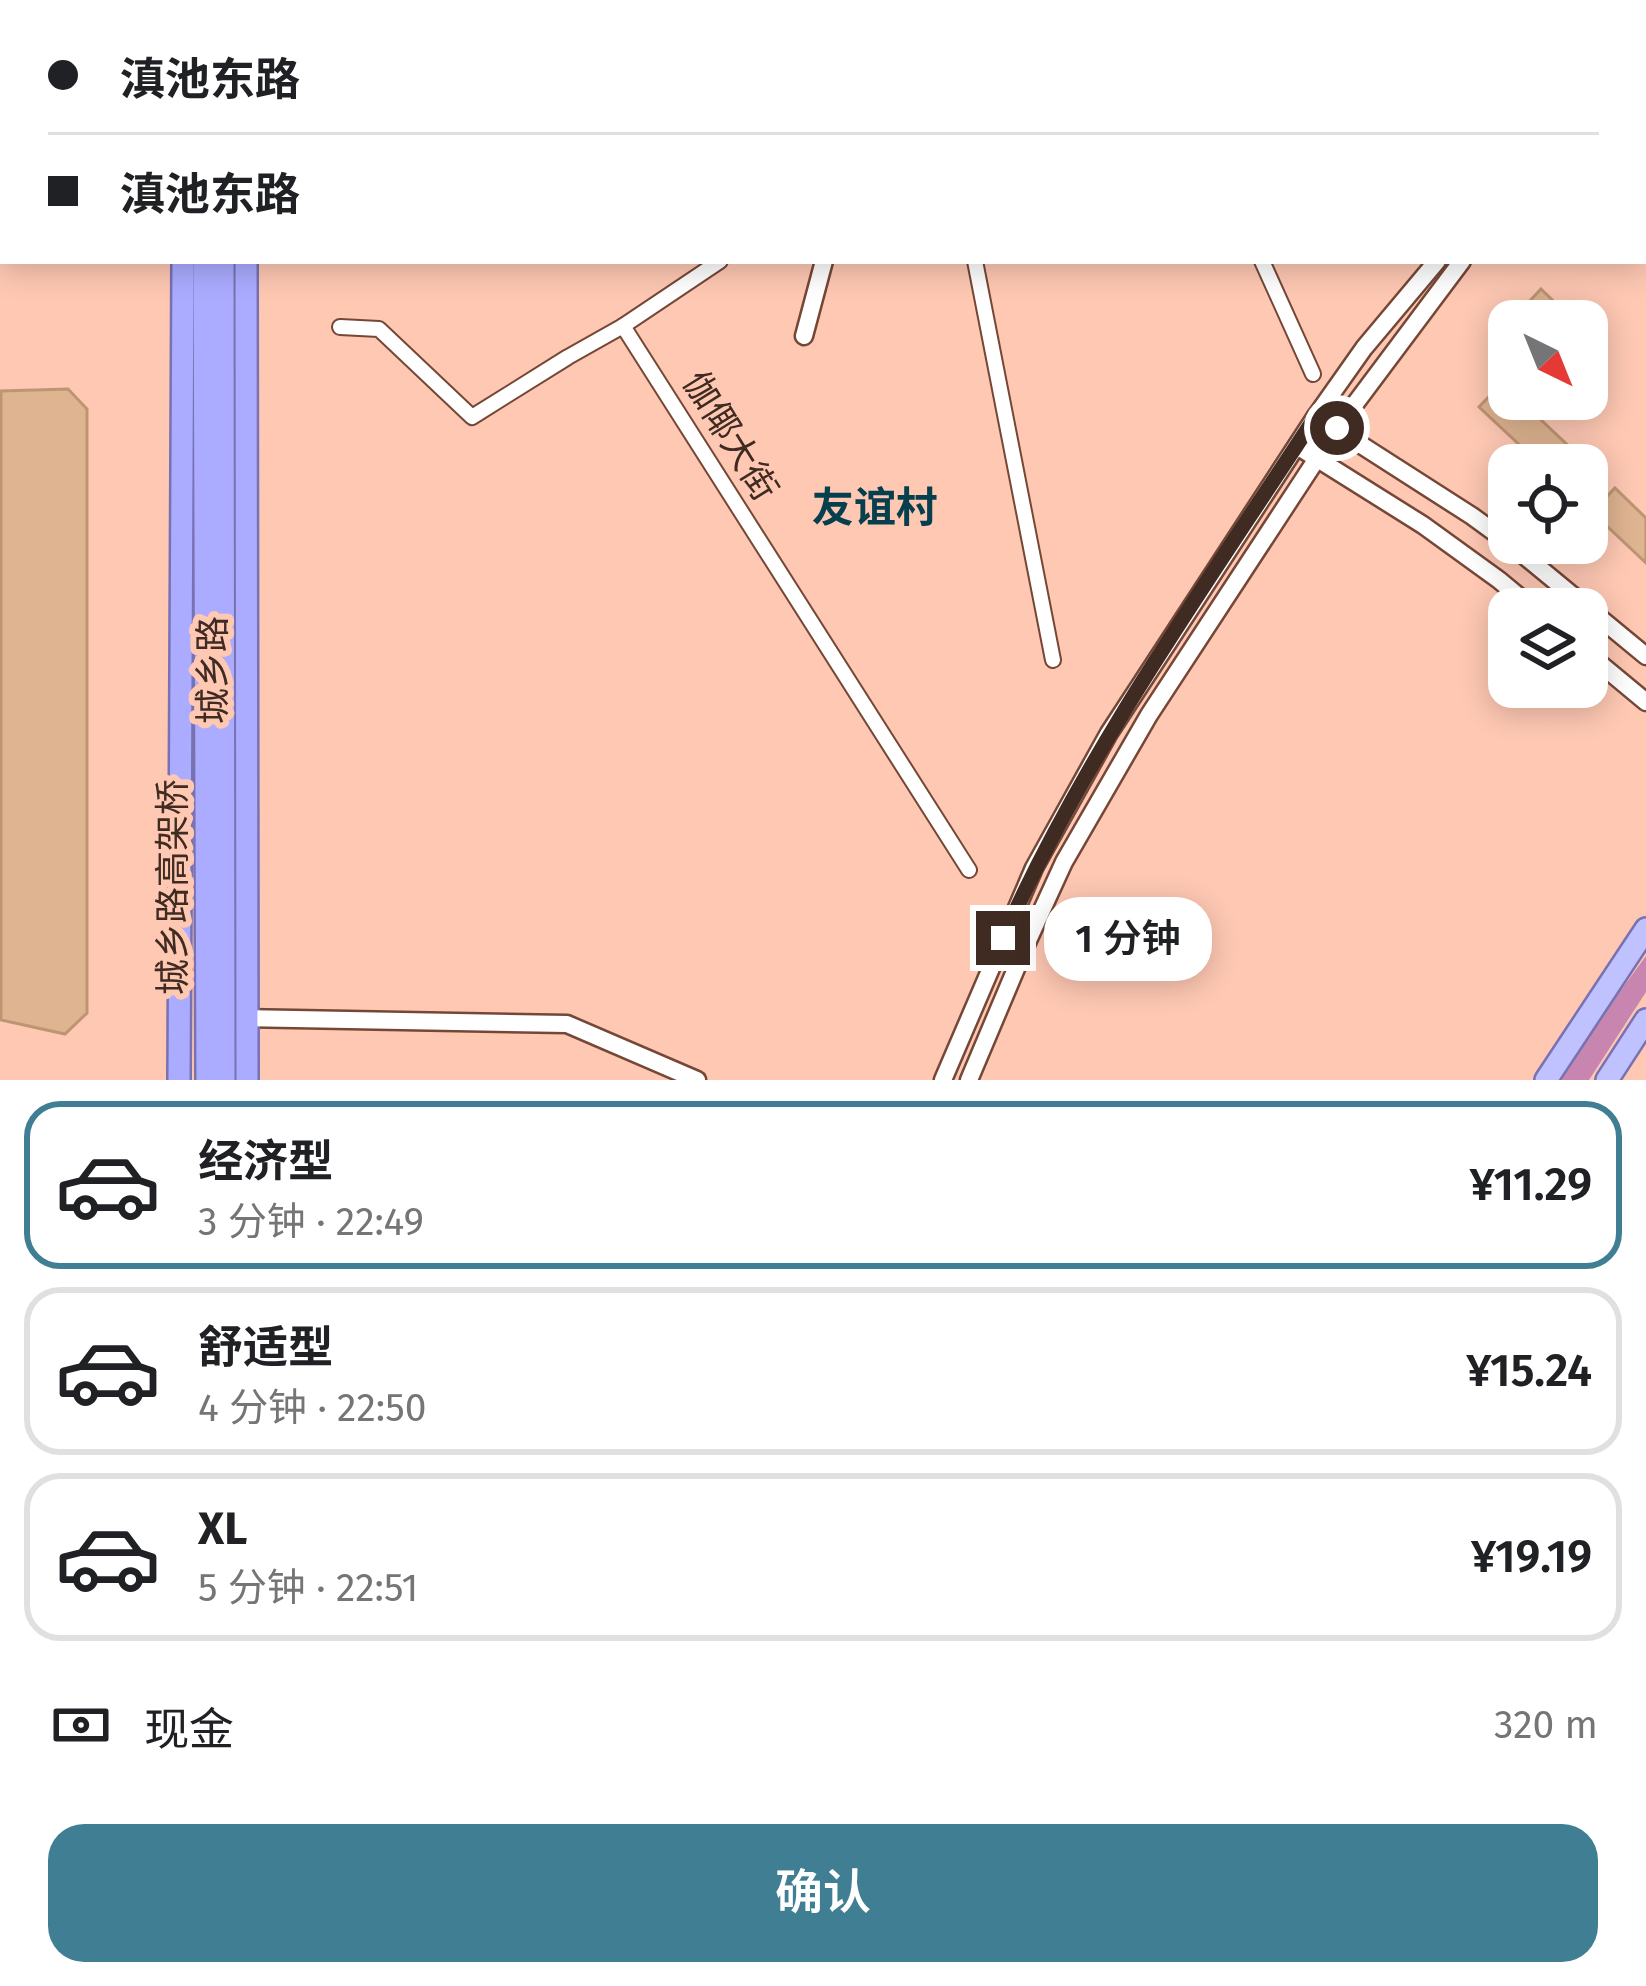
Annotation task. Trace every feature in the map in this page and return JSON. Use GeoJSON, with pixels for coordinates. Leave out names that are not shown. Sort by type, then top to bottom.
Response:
{"type":"FeatureCollection","features":[{"type":"Feature","properties":{"kind":"highway","name":"城乡路"},"geometry":{"type":"LineString","coordinates":[[179,1080],[183,264]]}},
{"type":"Feature","properties":{"kind":"highway","name":"城乡路高架桥"},"geometry":{"type":"LineString","coordinates":[[204,264],[207,1080]]}},
{"type":"Feature","properties":{"kind":"highway","name":"城乡路高架桥"},"geometry":{"type":"LineString","coordinates":[[223,264],[224,1080]]}},
{"type":"Feature","properties":{"kind":"highway","name":"城乡路"},"geometry":{"type":"LineString","coordinates":[[246,264],[247,1080]]}},
{"type":"Feature","properties":{"kind":"main road"},"geometry":{"type":"LineString","coordinates":[[1546,1080],[1646,929]]}},
{"type":"Feature","properties":{"kind":"main road"},"geometry":{"type":"LineString","coordinates":[[1607,1080],[1646,1020]]}},
{"type":"Feature","properties":{"kind":"street"},"geometry":{"type":"LineString","coordinates":[[340,328],[380,328],[472,417],[716,264]]}},
{"type":"Feature","properties":{"kind":"street"},"geometry":{"type":"LineString","coordinates":[[803,336],[823,264]]}},
{"type":"Feature","properties":{"kind":"street"},"geometry":{"type":"LineString","coordinates":[[976,264],[1053,660]]}},
{"type":"Feature","properties":{"kind":"street"},"geometry":{"type":"LineString","coordinates":[[1263,264],[1313,374]]}},
{"type":"Feature","properties":{"kind":"street"},"geometry":{"type":"LineString","coordinates":[[943,1080],[1034,868],[1144,677],[1316,416],[1364,348],[1434,264]]}},
{"type":"Feature","properties":{"kind":"street"},"geometry":{"type":"LineString","coordinates":[[969,1080],[1045,903],[1104,791],[1337,428],[1460,264]]}},
{"type":"Feature","properties":{"kind":"street","name":"伽倻大街"},"geometry":{"type":"LineString","coordinates":[[623,326],[969,870]]}},
{"type":"Feature","properties":{"kind":"street"},"geometry":{"type":"LineString","coordinates":[[1316,416],[1488,528]]}},
{"type":"Feature","properties":{"kind":"street"},"geometry":{"type":"LineString","coordinates":[[1297,446],[1424,525],[1509,588]]}},
{"type":"Feature","properties":{"kind":"street"},"geometry":{"type":"LineString","coordinates":[[1534,564],[1646,656]]}},
{"type":"Feature","properties":{"kind":"street"},"geometry":{"type":"LineString","coordinates":[[1608,670],[1646,702]]}},
{"type":"Feature","properties":{"kind":"street"},"geometry":{"type":"LineString","coordinates":[[246,1018],[567,1024],[697,1080]]}},
{"type":"Feature","properties":{"kind":"shaded area"},"geometry":{"type":"Polygon","coordinates":[[[1646,956],[1646,992],[1589,1080],[1558,1080],[1578,1048],[1646,956]]]}},
{"type":"Feature","properties":{"kind":"building"},"geometry":{"type":"Polygon","coordinates":[[[1541,289],[1552,300],[1531,300],[1541,289]]]}},
{"type":"Feature","properties":{"kind":"building"},"geometry":{"type":"Polygon","coordinates":[[[68,389],[87,409],[87,1013],[65,1034],[1,1020],[1,391],[68,389]]]}},
{"type":"Feature","properties":{"kind":"building"},"geometry":{"type":"Polygon","coordinates":[[[1493,420],[1541,420],[1566,444],[1519,444],[1493,420]]]}},
{"type":"Feature","properties":{"kind":"building"},"geometry":{"type":"Polygon","coordinates":[[[1615,488],[1646,518],[1646,563],[1608,527],[1608,495],[1615,488]]]}},
{"type":"Feature","properties":{"kind":"district","name":"友谊村"},"geometry":{"type":"Point","coordinates":[875,508]}},
{"type":"Feature","properties":{"kind":"route"},"geometry":{"type":"LineString","coordinates":[[1003,938],[1034,868],[1156,659],[1316,416],[1337,428]]}}]}
